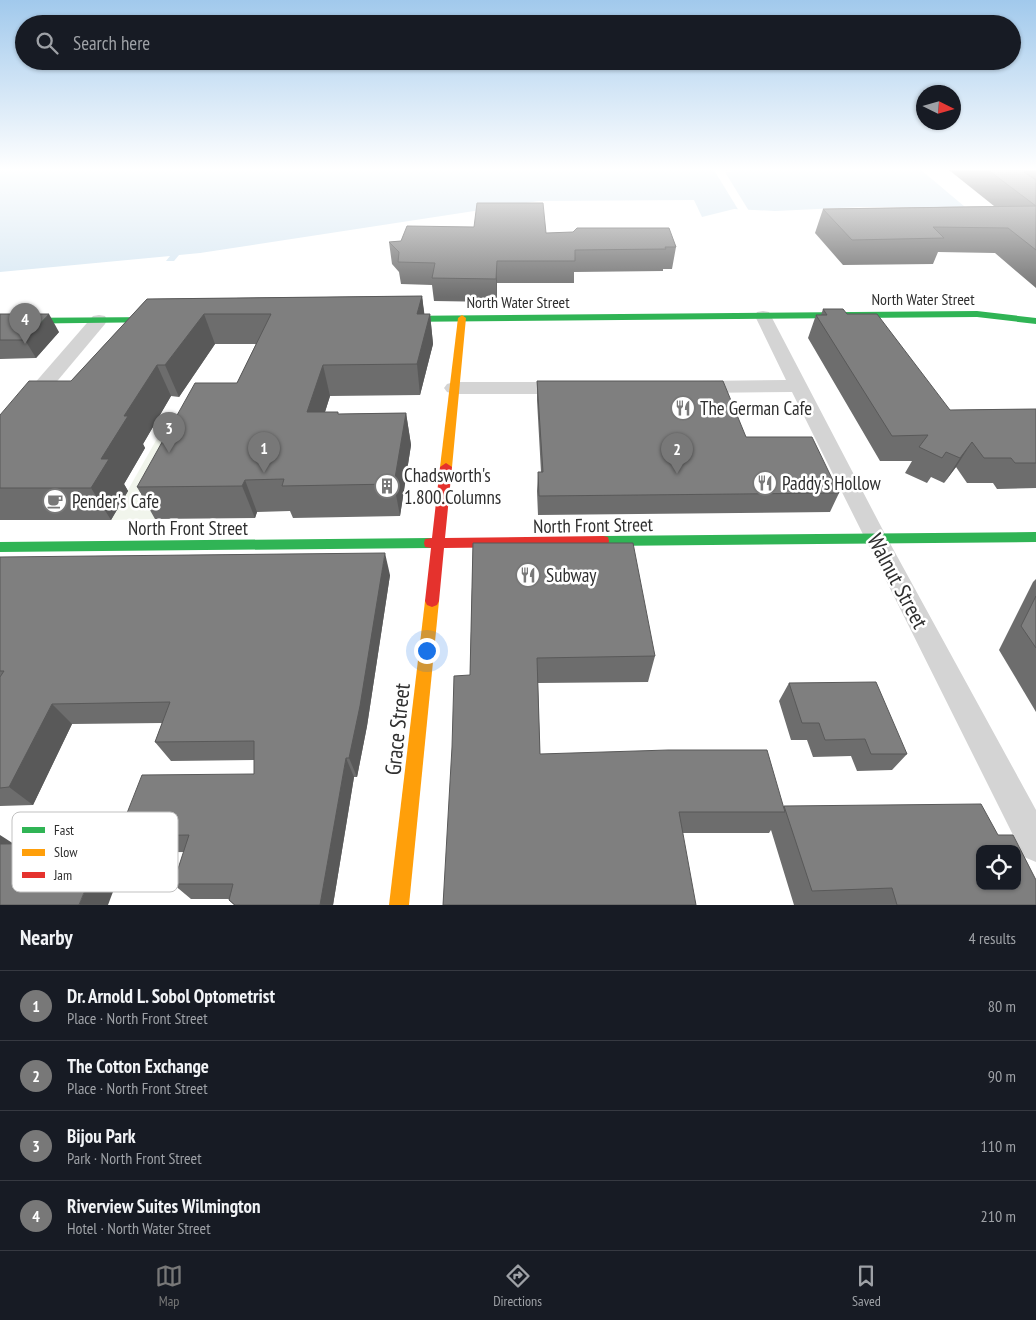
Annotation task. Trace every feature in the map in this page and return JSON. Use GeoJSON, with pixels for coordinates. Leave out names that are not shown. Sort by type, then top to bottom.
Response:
{"type":"FeatureCollection","features":[{"type":"Feature","properties":{"kind":"street","name":"North Water Street"},"geometry":{"type":"LineString","coordinates":[[386,319],[976,314],[1036,321]]}},
{"type":"Feature","properties":{"kind":"street","name":"Walnut Street"},"geometry":{"type":"LineString","coordinates":[[764,316],[876,539],[1036,844]]}},
{"type":"Feature","properties":{"kind":"street","name":"Grace Street"},"geometry":{"type":"LineString","coordinates":[[399,905],[462,318]]}},
{"type":"Feature","properties":{"kind":"street"},"geometry":{"type":"LineString","coordinates":[[0,436],[99,320]]}},
{"type":"Feature","properties":{"kind":"street"},"geometry":{"type":"LineString","coordinates":[[0,321],[178,320]]}},
{"type":"Feature","properties":{"kind":"street"},"geometry":{"type":"LineString","coordinates":[[677,387],[799,386]]}},
{"type":"Feature","properties":{"kind":"street"},"geometry":{"type":"LineString","coordinates":[[454,388],[581,388]]}},
{"type":"Feature","properties":{"kind":"street","name":"North Front Street"},"geometry":{"type":"LineString","coordinates":[[0,547],[1036,537]]}},
{"type":"Feature","properties":{"kind":"shaded area"},"geometry":{"type":"Polygon","coordinates":[[[0,212],[466,212],[179,255],[174,261],[166,261],[170,256],[0,272],[0,212]]]}},
{"type":"Feature","properties":{"kind":"shaded area"},"geometry":{"type":"Polygon","coordinates":[[[700,212],[721,212],[702,217],[700,212]]]}},
{"type":"Feature","properties":{"kind":"shaded area"},"geometry":{"type":"Polygon","coordinates":[[[947,212],[971,212],[977,217],[947,212]]]}},
{"type":"Feature","properties":{"kind":"shaded area"},"geometry":{"type":"Polygon","coordinates":[[[171,414],[208,415],[155,519],[111,520],[171,414]]]}},
{"type":"Feature","properties":{"kind":"building"},"geometry":{"type":"Polygon","coordinates":[[[476,212],[544,212],[546,233],[573,232],[577,228],[669,228],[676,247],[665,247],[666,249],[575,250],[575,261],[497,261],[496,279],[432,278],[435,263],[398,262],[399,252],[389,242],[401,241],[407,226],[474,227],[476,212]]]}},
{"type":"Feature","properties":{"kind":"building"},"geometry":{"type":"Polygon","coordinates":[[[826,212],[1036,212],[1036,250],[1008,228],[933,227],[944,238],[852,240],[826,212]]]}},
{"type":"Feature","properties":{"kind":"building"},"geometry":{"type":"Polygon","coordinates":[[[422,296],[417,314],[430,314],[417,364],[323,365],[307,412],[338,412],[338,414],[406,413],[394,484],[282,486],[284,479],[245,480],[242,486],[137,487],[195,383],[237,383],[271,314],[204,314],[165,365],[157,365],[124,416],[128,416],[101,459],[109,459],[91,488],[0,488],[0,415],[29,381],[71,381],[147,299],[422,296]]]}},
{"type":"Feature","properties":{"kind":"building"},"geometry":{"type":"Polygon","coordinates":[[[823,309],[843,309],[847,314],[877,314],[950,410],[1036,409],[1036,463],[1015,463],[1011,458],[984,458],[972,442],[960,458],[946,452],[942,458],[919,447],[928,435],[892,436],[816,315],[827,315],[823,309]]]}},
{"type":"Feature","properties":{"kind":"building"},"geometry":{"type":"Polygon","coordinates":[[[0,314],[49,314],[25,340],[0,340],[0,314]]]}},
{"type":"Feature","properties":{"kind":"building"},"geometry":{"type":"Polygon","coordinates":[[[537,381],[723,381],[746,437],[812,437],[839,493],[539,496],[538,472],[543,472],[537,381]]]}},
{"type":"Feature","properties":{"kind":"building"},"geometry":{"type":"Polygon","coordinates":[[[473,543],[633,543],[655,656],[537,658],[540,754],[668,750],[767,750],[785,812],[679,812],[696,905],[443,905],[454,676],[470,675],[473,543]]]}},
{"type":"Feature","properties":{"kind":"building"},"geometry":{"type":"Polygon","coordinates":[[[385,553],[360,706],[349,758],[346,758],[320,905],[235,905],[229,900],[233,884],[178,884],[178,869],[189,835],[178,835],[178,812],[127,812],[142,775],[254,774],[254,741],[155,742],[170,702],[52,704],[9,787],[0,788],[0,677],[4,671],[0,671],[0,557],[385,553]]]}},
{"type":"Feature","properties":{"kind":"building"},"geometry":{"type":"Polygon","coordinates":[[[1036,596],[1036,648],[1021,626],[1036,596]]]}},
{"type":"Feature","properties":{"kind":"building"},"geometry":{"type":"Polygon","coordinates":[[[876,682],[907,754],[871,754],[865,739],[825,740],[819,723],[802,723],[789,683],[876,682]]]}},
{"type":"Feature","properties":{"kind":"building"},"geometry":{"type":"Polygon","coordinates":[[[981,804],[998,835],[1013,835],[1018,845],[976,845],[976,890],[1021,890],[1021,851],[1036,880],[1036,905],[897,905],[892,888],[812,891],[784,806],[981,804]]]}},
{"type":"Feature","properties":{"kind":"building"},"geometry":{"type":"Polygon","coordinates":[[[0,844],[12,844],[12,892],[84,892],[79,905],[0,905],[0,844]]]}},
{"type":"Feature","properties":{"kind":"traffic: fast"},"geometry":{"type":"LineString","coordinates":[[394,319],[977,314],[1036,321]]}},
{"type":"Feature","properties":{"kind":"traffic: fast"},"geometry":{"type":"LineString","coordinates":[[0,321],[163,320]]}},
{"type":"Feature","properties":{"kind":"traffic: fast"},"geometry":{"type":"LineString","coordinates":[[603,541],[1036,537]]}},
{"type":"Feature","properties":{"kind":"traffic: fast"},"geometry":{"type":"LineString","coordinates":[[0,547],[430,543]]}},
{"type":"Feature","properties":{"kind":"traffic: slow"},"geometry":{"type":"LineString","coordinates":[[446,467],[462,318]]}},
{"type":"Feature","properties":{"kind":"traffic: slow"},"geometry":{"type":"LineString","coordinates":[[399,905],[432,601]]}},
{"type":"Feature","properties":{"kind":"traffic: jam"},"geometry":{"type":"LineString","coordinates":[[432,601],[446,467]]}},
{"type":"Feature","properties":{"kind":"traffic: jam"},"geometry":{"type":"LineString","coordinates":[[430,543],[603,541]]}},
{"type":"Feature","properties":{"kind":"place","name":"Riverview Suites Wilmington"},"geometry":{"type":"Point","coordinates":[25,344]}},
{"type":"Feature","properties":{"kind":"place","name":"The German Cafe"},"geometry":{"type":"Point","coordinates":[683,408]}},
{"type":"Feature","properties":{"kind":"place","name":"Bijou Park"},"geometry":{"type":"Point","coordinates":[169,453]}},
{"type":"Feature","properties":{"kind":"place","name":"Dr. Arnold L. Sobol Optometrist"},"geometry":{"type":"Point","coordinates":[264,473]}},
{"type":"Feature","properties":{"kind":"place","name":"The Cotton Exchange"},"geometry":{"type":"Point","coordinates":[677,474]}},
{"type":"Feature","properties":{"kind":"place","name":"Paddy's Hollow"},"geometry":{"type":"Point","coordinates":[765,483]}},
{"type":"Feature","properties":{"kind":"place","name":"Chadsworth's 1.800.Columns"},"geometry":{"type":"Point","coordinates":[387,486]}},
{"type":"Feature","properties":{"kind":"place","name":"Pender's Cafe"},"geometry":{"type":"Point","coordinates":[55,501]}},
{"type":"Feature","properties":{"kind":"place","name":"Subway"},"geometry":{"type":"Point","coordinates":[528,575]}}]}
